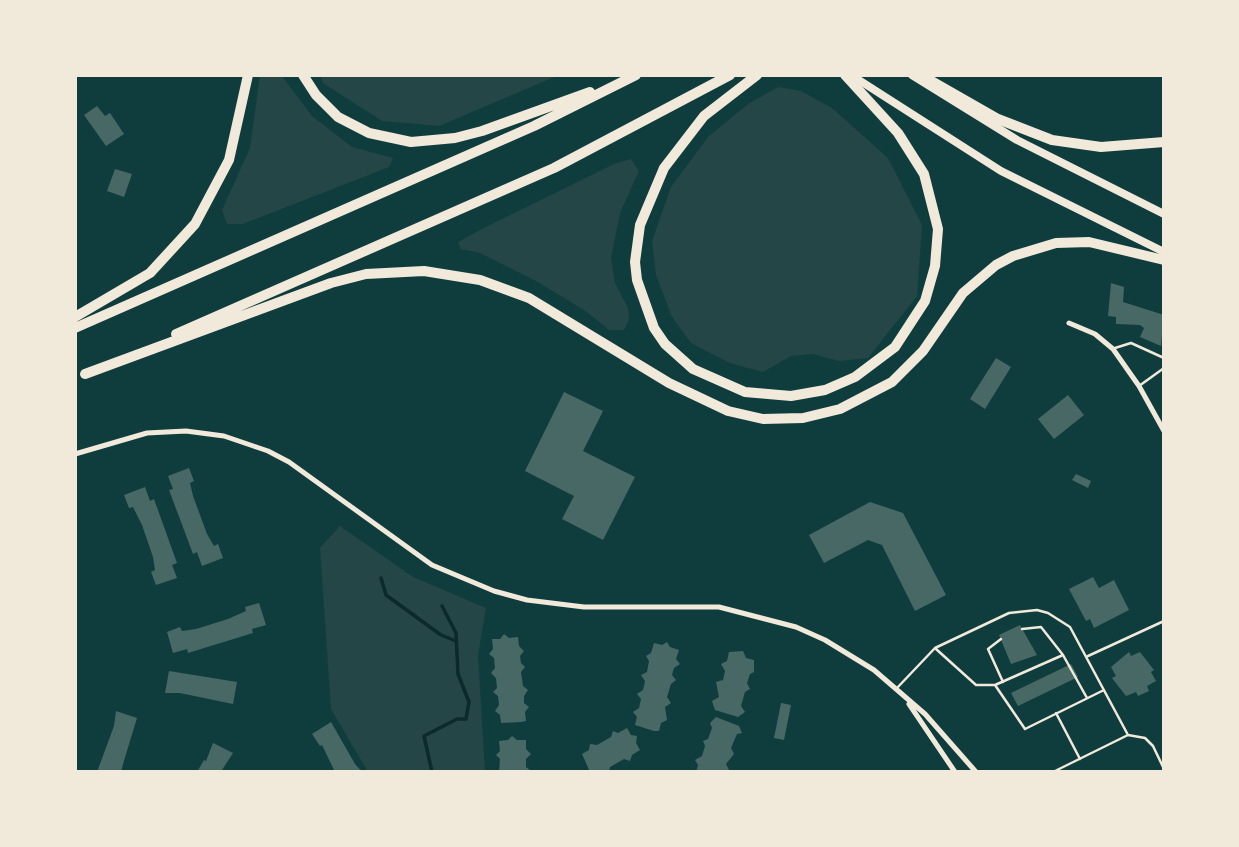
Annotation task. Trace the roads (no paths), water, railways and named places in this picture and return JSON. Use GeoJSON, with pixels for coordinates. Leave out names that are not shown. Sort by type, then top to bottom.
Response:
{"type":"FeatureCollection","features":[{"type":"Feature","properties":{"kind":"highway"},"geometry":{"type":"LineString","coordinates":[[75,317],[150,273],[195,224],[229,160],[248,75]]}},
{"type":"Feature","properties":{"kind":"highway"},"geometry":{"type":"LineString","coordinates":[[303,75],[316,95],[338,117],[369,133],[411,142],[455,138],[482,131],[635,76]]}},
{"type":"Feature","properties":{"kind":"highway"},"geometry":{"type":"LineString","coordinates":[[80,376],[554,168],[730,75]]}},
{"type":"Feature","properties":{"kind":"highway"},"geometry":{"type":"LineString","coordinates":[[757,75],[704,116],[664,168],[640,225],[635,262],[637,280],[654,328],[665,344],[694,369],[745,392],[791,396],[825,390],[855,377],[895,347],[925,301],[936,266],[938,229],[924,174],[898,134],[845,75]]}},
{"type":"Feature","properties":{"kind":"highway"},"geometry":{"type":"LineString","coordinates":[[921,75],[998,119],[1052,140],[1101,147],[1164,142]]}},
{"type":"Feature","properties":{"kind":"highway"},"geometry":{"type":"LineString","coordinates":[[75,328],[534,126],[635,76]]}},
{"type":"Feature","properties":{"kind":"highway"},"geometry":{"type":"LineString","coordinates":[[80,376],[331,283],[366,274],[424,271],[480,280],[529,298],[669,383],[728,411],[763,419],[803,418],[851,405],[892,382],[923,351],[963,293],[996,265],[1013,256],[1056,243],[1090,242],[1105,243],[1164,260]]}},
{"type":"Feature","properties":{"kind":"main road"},"geometry":{"type":"LineString","coordinates":[[850,75],[1001,171],[1164,252]]}},
{"type":"Feature","properties":{"kind":"main road"},"geometry":{"type":"LineString","coordinates":[[912,75],[1017,140],[1164,214]]}},
{"type":"Feature","properties":{"kind":"street"},"geometry":{"type":"LineString","coordinates":[[1069,323],[1095,334],[1114,349],[1164,431]]}},
{"type":"Feature","properties":{"kind":"street"},"geometry":{"type":"LineString","coordinates":[[75,454],[147,433],[186,431],[224,436],[268,451],[289,462],[399,544],[463,580],[527,600],[557,604],[719,607],[758,615],[825,640],[855,656],[896,688],[952,741],[976,772]]}},
{"type":"Feature","properties":{"kind":"street"},"geometry":{"type":"LineString","coordinates":[[896,688],[921,719],[955,772]]}},
{"type":"Feature","properties":{"kind":"lane"},"geometry":{"type":"LineString","coordinates":[[1114,349],[1131,344],[1164,358]]}},
{"type":"Feature","properties":{"kind":"lane"},"geometry":{"type":"LineString","coordinates":[[1139,386],[1164,368]]}},
{"type":"Feature","properties":{"kind":"lane"},"geometry":{"type":"LineString","coordinates":[[896,688],[935,648],[1009,612],[1037,610],[1048,613],[1070,627],[1088,656],[1128,735]]}},
{"type":"Feature","properties":{"kind":"lane"},"geometry":{"type":"LineString","coordinates":[[1088,656],[1164,621]]}},
{"type":"Feature","properties":{"kind":"lane"},"geometry":{"type":"LineString","coordinates":[[1022,629],[1032,625],[1041,627],[1063,655],[1087,698]]}},
{"type":"Feature","properties":{"kind":"lane"},"geometry":{"type":"LineString","coordinates":[[1001,639],[991,644],[988,655],[1003,682]]}},
{"type":"Feature","properties":{"kind":"lane"},"geometry":{"type":"LineString","coordinates":[[935,648],[976,685],[995,685],[1063,655]]}},
{"type":"Feature","properties":{"kind":"lane"},"geometry":{"type":"LineString","coordinates":[[995,685],[1025,729],[1104,690]]}},
{"type":"Feature","properties":{"kind":"lane"},"geometry":{"type":"LineString","coordinates":[[1056,713],[1080,759]]}},
{"type":"Feature","properties":{"kind":"lane"},"geometry":{"type":"LineString","coordinates":[[1053,772],[1128,735],[1146,738],[1164,769]]}},
{"type":"Feature","properties":{"kind":"waterway"},"geometry":{"type":"LineString","coordinates":[[381,578],[386,595],[441,635],[456,641]]}},
{"type":"Feature","properties":{"kind":"waterway"},"geometry":{"type":"LineString","coordinates":[[432,772],[424,736],[457,719],[466,719],[469,702],[458,674],[456,633],[442,606]]}}]}
